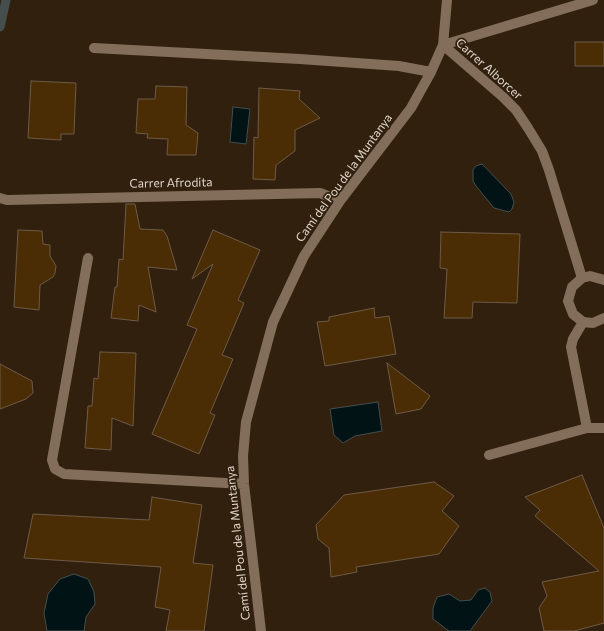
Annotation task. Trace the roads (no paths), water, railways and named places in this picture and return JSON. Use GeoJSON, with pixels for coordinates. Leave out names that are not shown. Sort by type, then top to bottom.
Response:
{"type":"FeatureCollection","features":[{"type":"Feature","properties":{"kind":"street","name":"Camí del Pou de la Muntanya"},"geometry":{"type":"LineString","coordinates":[[261,631],[242,456],[246,422],[273,322],[304,256],[340,201],[411,108],[431,72],[443,46],[446,0]]}},
{"type":"Feature","properties":{"kind":"street","name":"Carrer Alborcer"},"geometry":{"type":"LineString","coordinates":[[443,46],[592,0]]}},
{"type":"Feature","properties":{"kind":"street","name":"Carrer Alborcer"},"geometry":{"type":"LineString","coordinates":[[443,46],[503,97],[516,110],[542,150],[582,278]]}},
{"type":"Feature","properties":{"kind":"street"},"geometry":{"type":"LineString","coordinates":[[94,48],[399,66],[431,72]]}},
{"type":"Feature","properties":{"kind":"street","name":"Carrer Afrodita"},"geometry":{"type":"LineString","coordinates":[[0,198],[7,200],[320,193],[340,201]]}},
{"type":"Feature","properties":{"kind":"street"},"geometry":{"type":"LineString","coordinates":[[88,258],[52,460],[55,469],[64,474],[244,484]]}},
{"type":"Feature","properties":{"kind":"street"},"geometry":{"type":"LineString","coordinates":[[604,280],[594,277],[582,278],[572,287],[568,301],[573,314],[583,322],[593,323],[604,318]]}},
{"type":"Feature","properties":{"kind":"street"},"geometry":{"type":"LineString","coordinates":[[583,322],[573,339],[571,347],[587,428]]}},
{"type":"Feature","properties":{"kind":"street"},"geometry":{"type":"LineString","coordinates":[[489,455],[587,428],[604,428]]}},
{"type":"Feature","properties":{"kind":"waterway"},"geometry":{"type":"LineString","coordinates":[[0,27],[6,0]]}}]}
